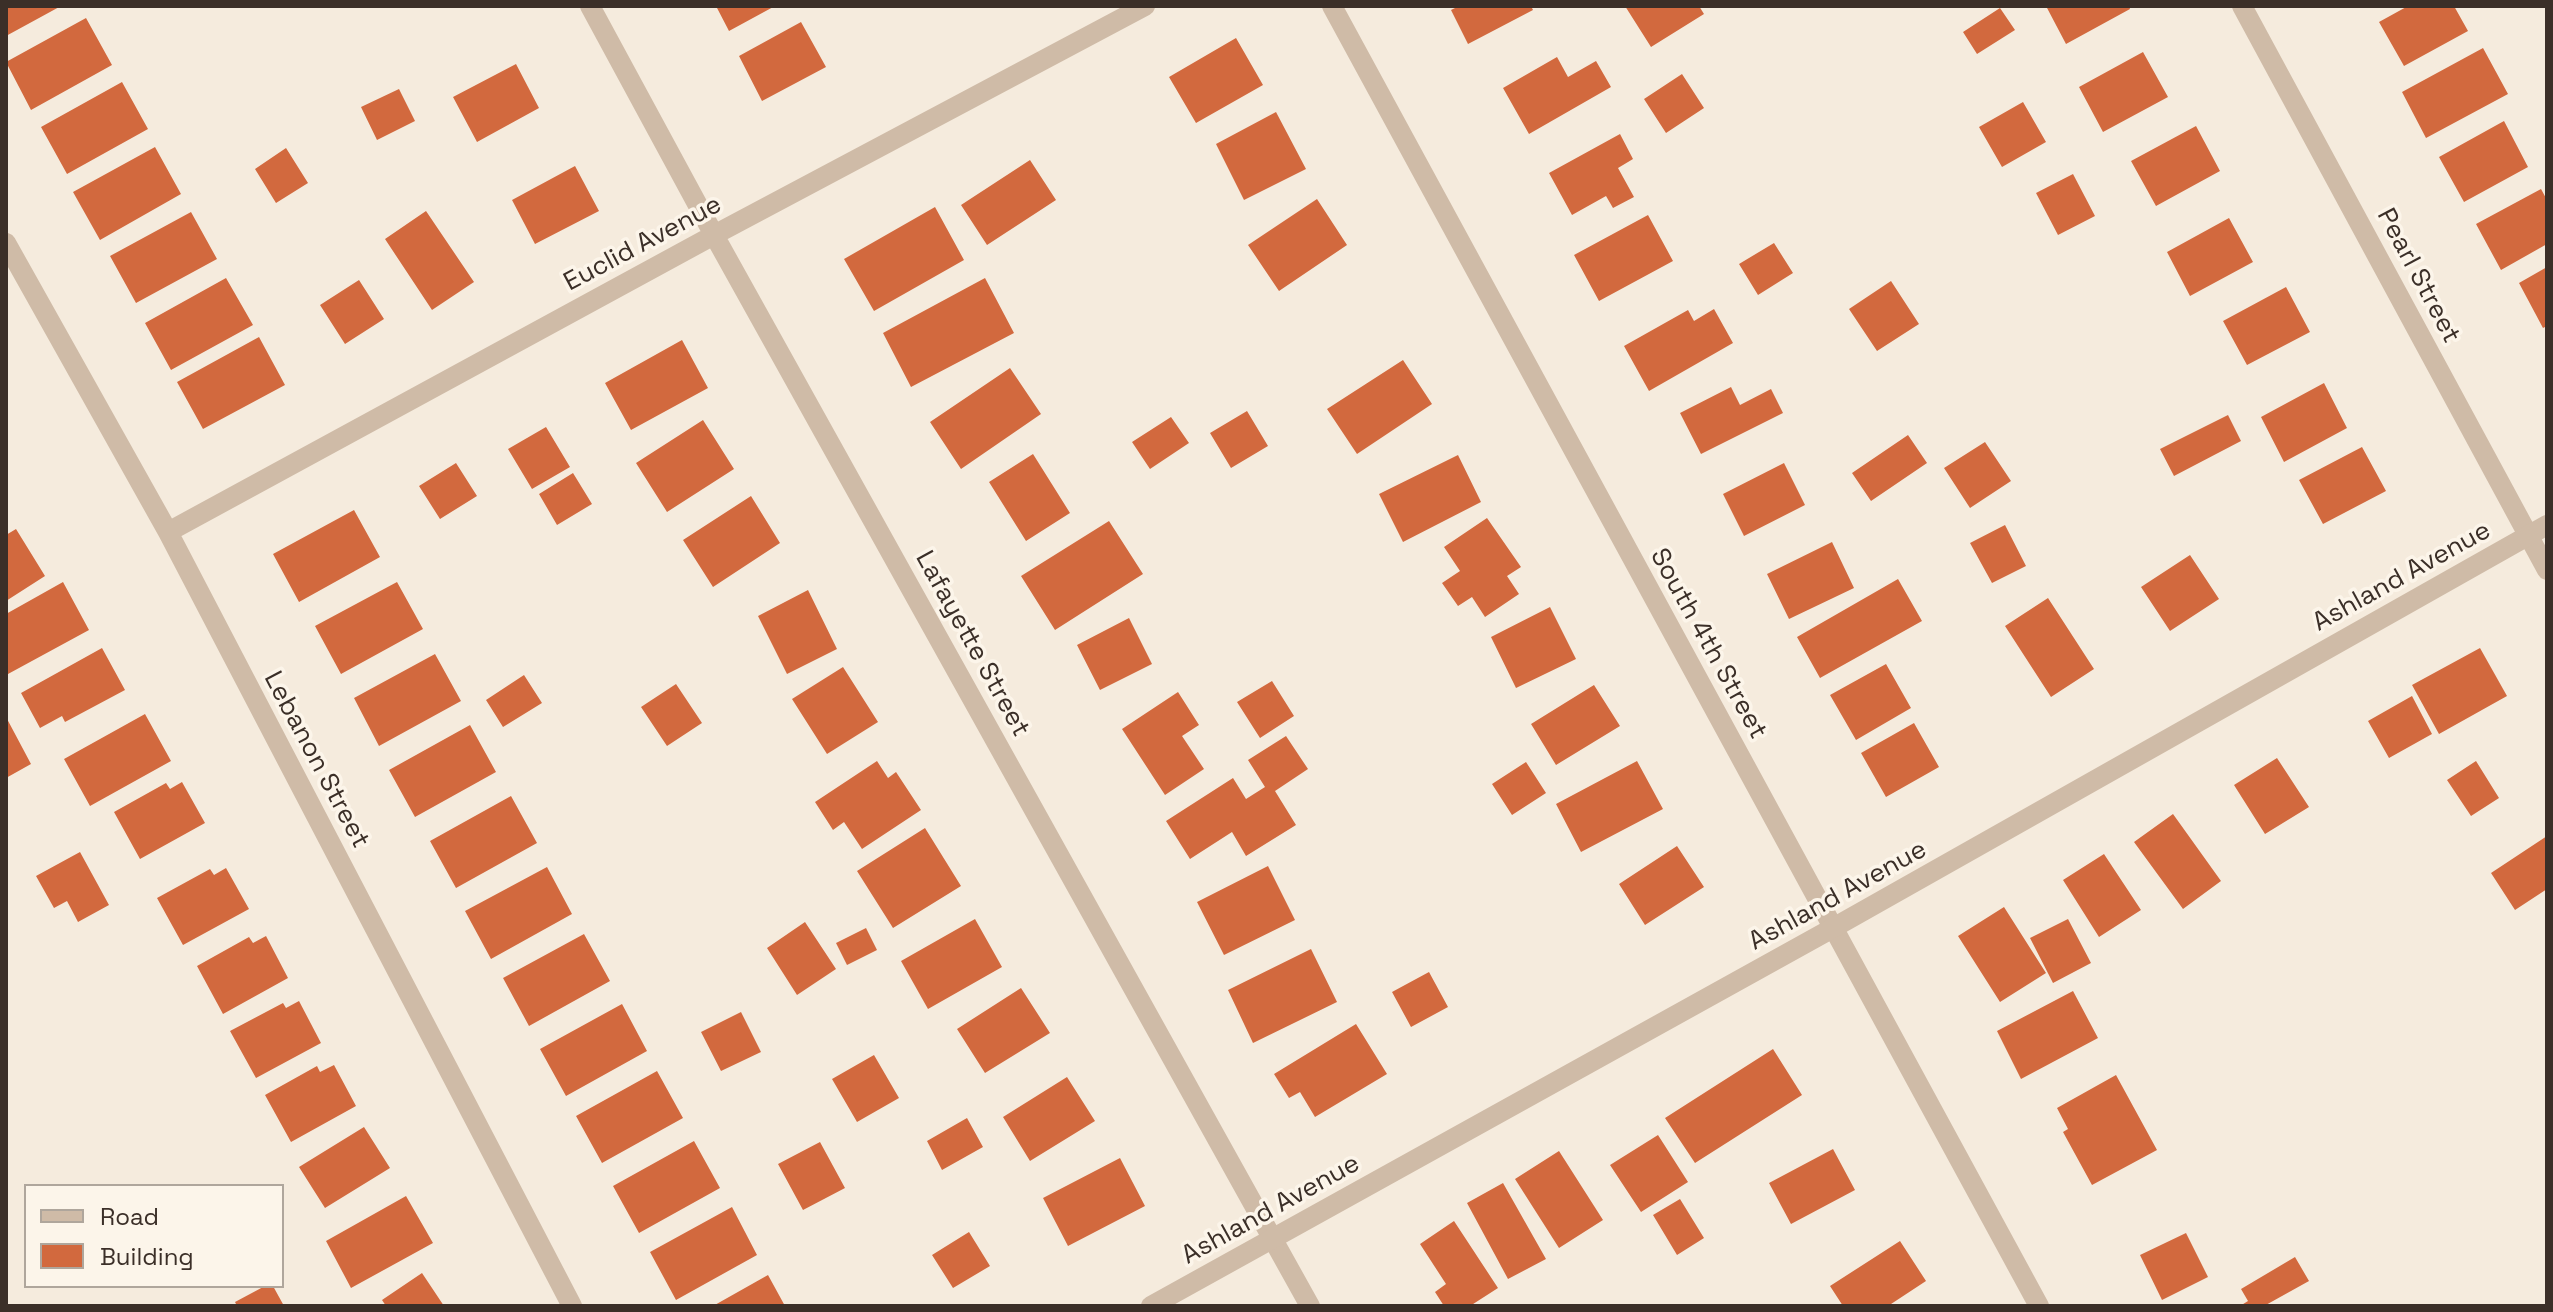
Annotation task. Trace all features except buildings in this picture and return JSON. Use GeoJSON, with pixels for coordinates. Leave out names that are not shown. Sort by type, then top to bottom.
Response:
{"type":"FeatureCollection","features":[{"type":"Feature","properties":{"kind":"street","name":"Lafayette Street"},"geometry":{"type":"LineString","coordinates":[[590,6],[714,235],[1310,1306]]}},
{"type":"Feature","properties":{"kind":"street","name":"Euclid Avenue"},"geometry":{"type":"LineString","coordinates":[[168,532],[714,235],[1145,6]]}},
{"type":"Feature","properties":{"kind":"street","name":"South 4th Street"},"geometry":{"type":"LineString","coordinates":[[1332,6],[2039,1306]]}},
{"type":"Feature","properties":{"kind":"street","name":"Pearl Street"},"geometry":{"type":"LineString","coordinates":[[2242,6],[2547,570]]}},
{"type":"Feature","properties":{"kind":"street","name":"Lebanon Street"},"geometry":{"type":"LineString","coordinates":[[6,243],[168,532],[572,1306]]}},
{"type":"Feature","properties":{"kind":"street","name":"Ashland Avenue"},"geometry":{"type":"LineString","coordinates":[[1151,1306],[1833,928],[2547,525]]}}]}
